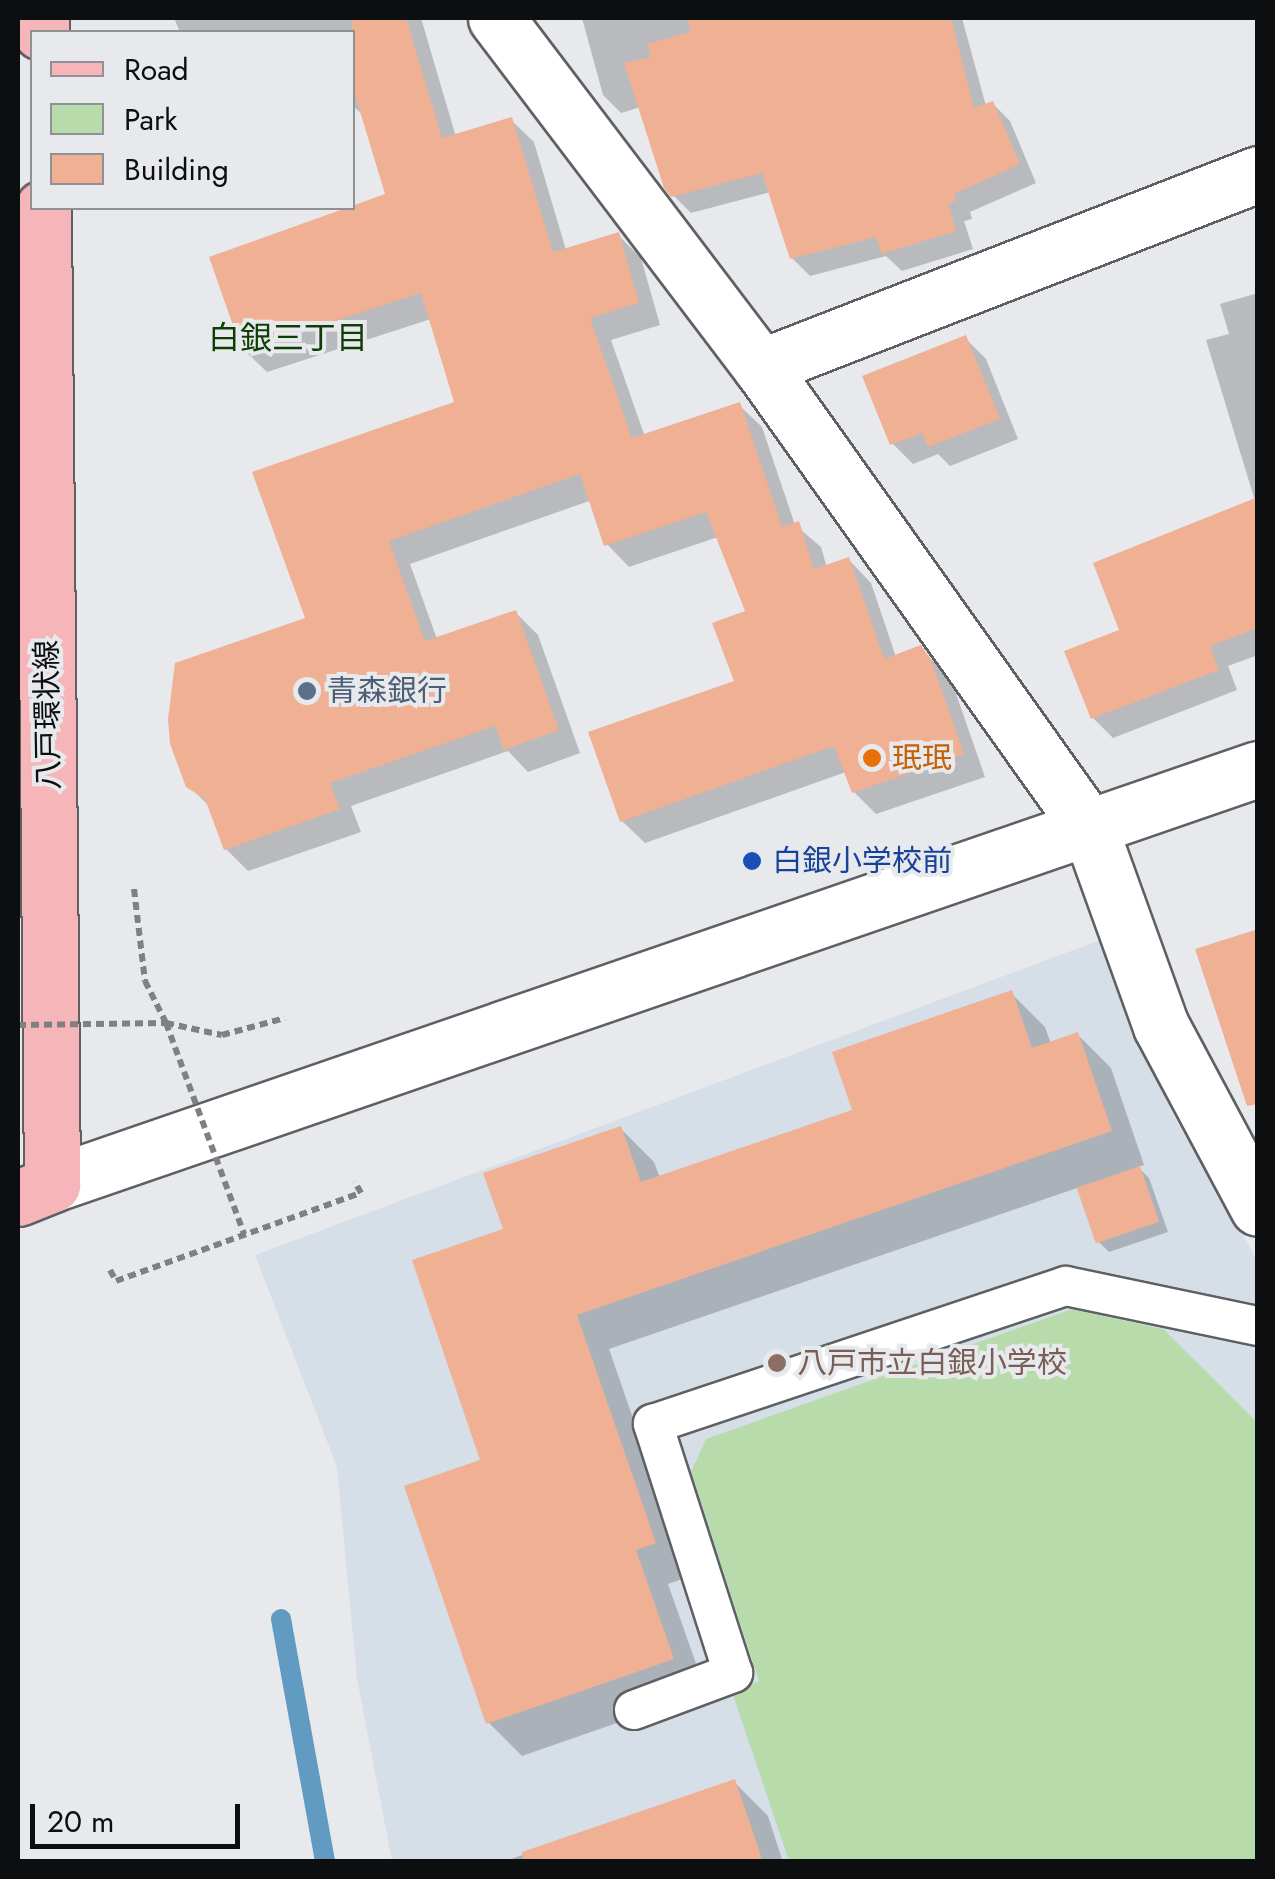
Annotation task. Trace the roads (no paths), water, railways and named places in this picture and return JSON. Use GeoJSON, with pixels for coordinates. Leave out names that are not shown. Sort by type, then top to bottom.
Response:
{"type":"FeatureCollection","features":[{"type":"Feature","properties":{"kind":"main road","name":"八戸環状線"},"geometry":{"type":"LineString","coordinates":[[35,1191],[43,210]]}},
{"type":"Feature","properties":{"kind":"street"},"geometry":{"type":"LineString","coordinates":[[496,18],[761,367],[1090,828],[1161,1026],[1258,1208]]}},
{"type":"Feature","properties":{"kind":"street"},"geometry":{"type":"LineString","coordinates":[[761,367],[1258,174]]}},
{"type":"Feature","properties":{"kind":"street"},"geometry":{"type":"LineString","coordinates":[[35,1191],[1258,769]]}},
{"type":"Feature","properties":{"kind":"lane"},"geometry":{"type":"LineString","coordinates":[[634,1710],[732,1672],[653,1424],[1066,1286],[1252,1328],[1258,1326]]}},
{"type":"Feature","properties":{"kind":"waterway"},"geometry":{"type":"LineString","coordinates":[[281,1619],[325,1862]]}},
{"type":"Feature","properties":{"kind":"place","name":"青森銀行"},"geometry":{"type":"Point","coordinates":[307,691]}},
{"type":"Feature","properties":{"kind":"place","name":"珉珉"},"geometry":{"type":"Point","coordinates":[872,758]}},
{"type":"Feature","properties":{"kind":"place","name":"白銀小学校前"},"geometry":{"type":"Point","coordinates":[752,861]}},
{"type":"Feature","properties":{"kind":"place","name":"八戸市立白銀小学校"},"geometry":{"type":"Point","coordinates":[777,1363]}},
{"type":"Feature","properties":{"kind":"district","name":"白銀三丁目"},"geometry":{"type":"Point","coordinates":[288,338]}}]}
